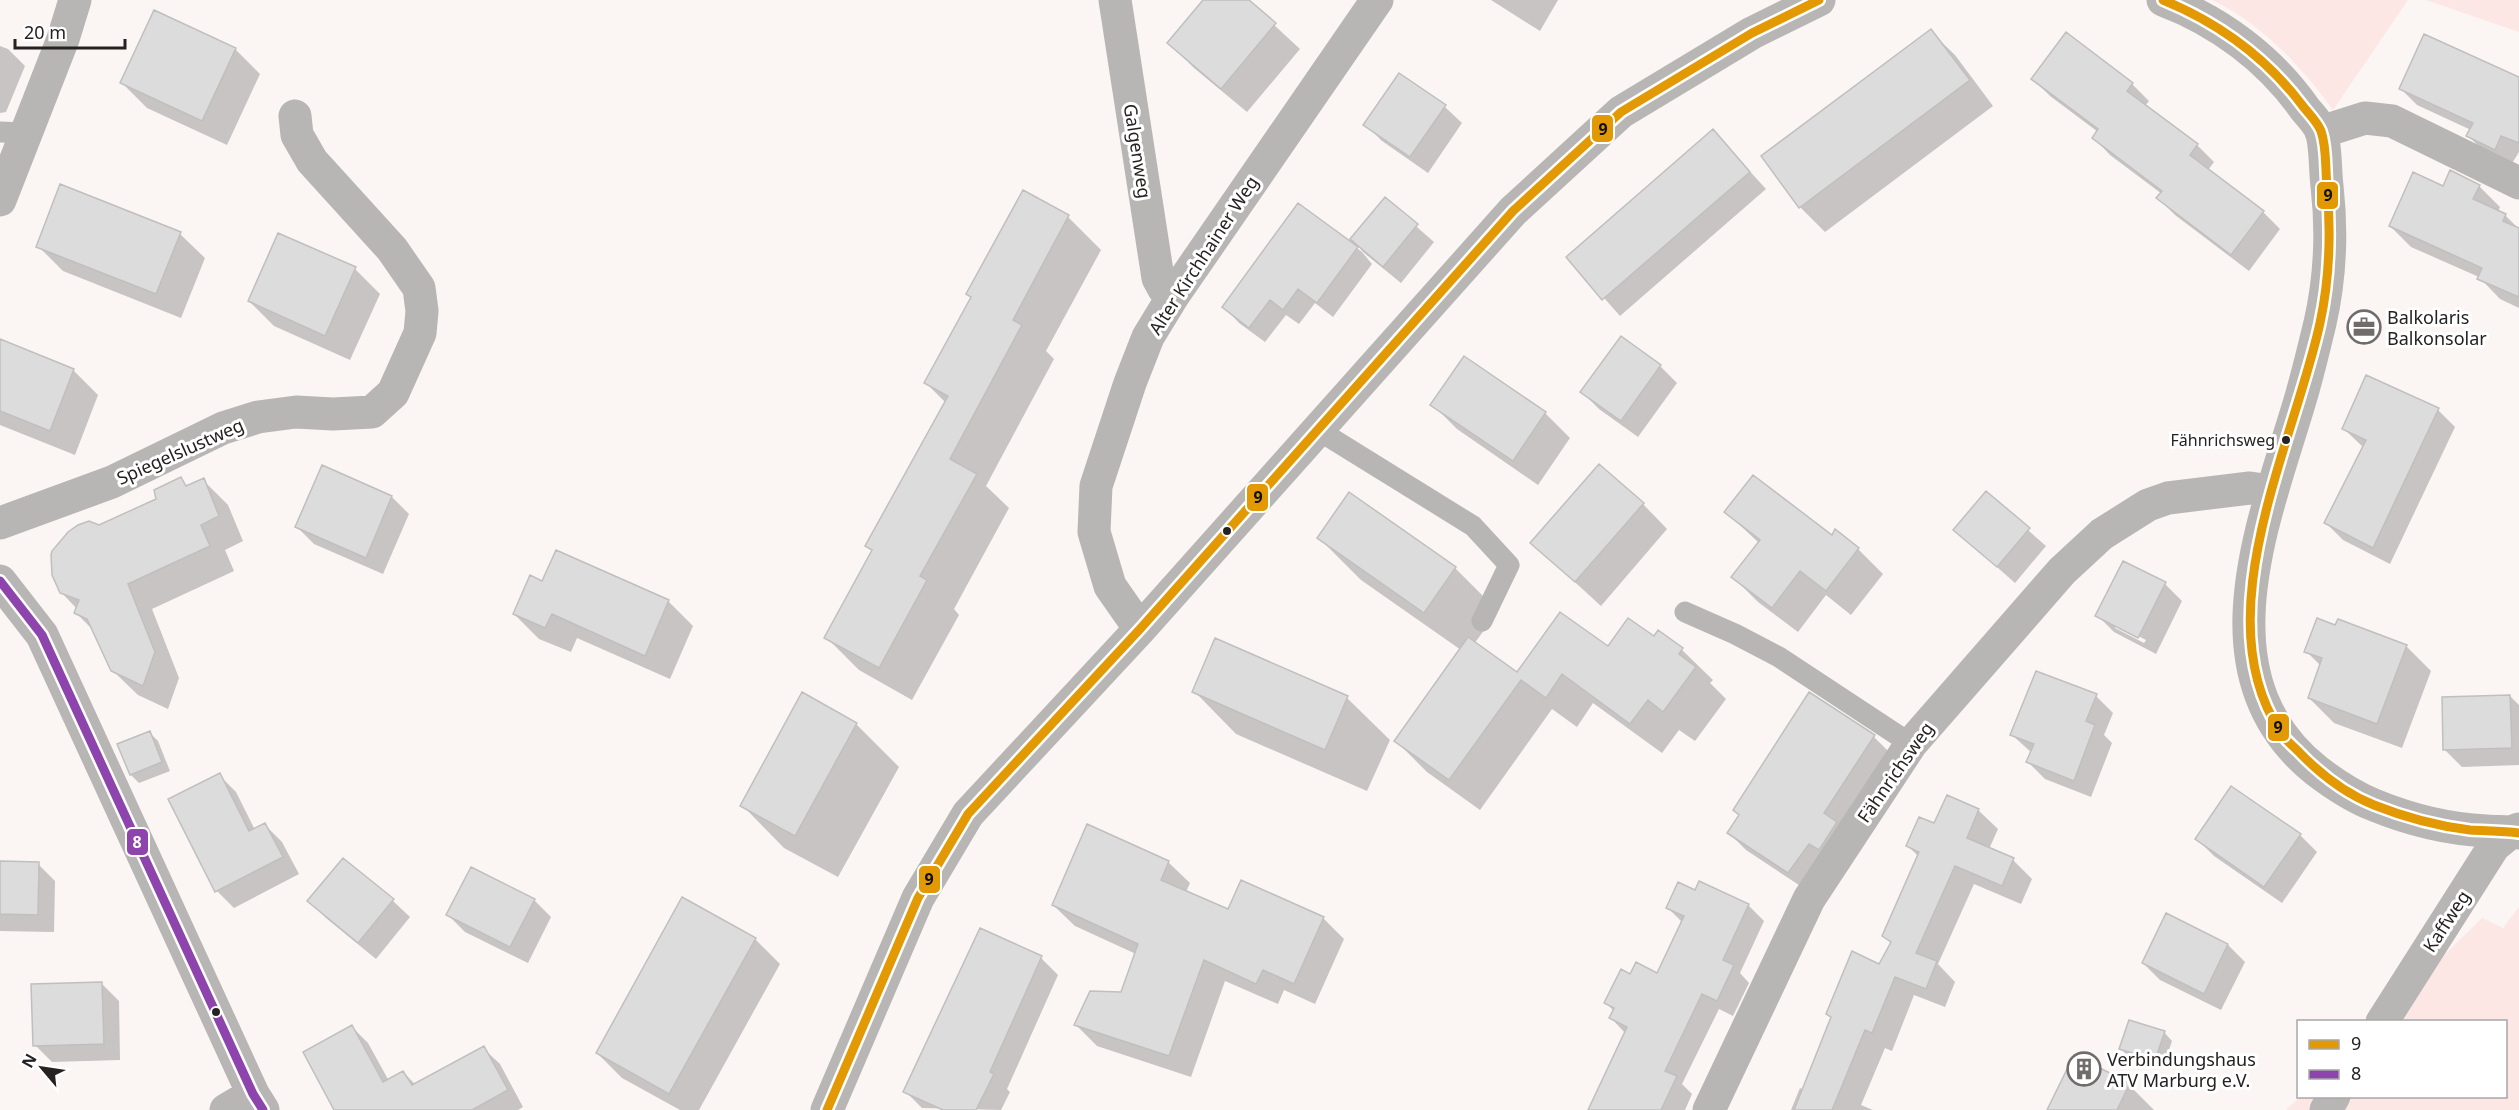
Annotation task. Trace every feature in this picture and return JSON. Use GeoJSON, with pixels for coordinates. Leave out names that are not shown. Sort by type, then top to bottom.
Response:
{"type":"FeatureCollection","features":[{"type":"Feature","properties":{"kind":"street"},"geometry":{"type":"LineString","coordinates":[[0,200],[13,132],[63,39],[75,0]]}},
{"type":"Feature","properties":{"kind":"street","name":"Galgenweg"},"geometry":{"type":"LineString","coordinates":[[1115,0],[1158,278],[1164,289],[1173,296]]}},
{"type":"Feature","properties":{"kind":"street","name":"Alter Kirchhainer Weg"},"geometry":{"type":"LineString","coordinates":[[1140,629],[1110,586],[1094,532],[1096,486],[1144,346],[1173,296],[1377,0]]}},
{"type":"Feature","properties":{"kind":"street"},"geometry":{"type":"LineString","coordinates":[[827,1110],[918,897],[969,814],[1140,629],[1513,212],[1621,112],[1752,33],[1819,0]]}},
{"type":"Feature","properties":{"kind":"street"},"geometry":{"type":"LineString","coordinates":[[2163,0],[2191,12],[2240,42],[2295,95],[2321,132],[2329,205],[2328,260],[2320,319],[2301,397],[2261,526],[2249,606],[2252,666],[2261,698],[2286,742],[2302,759],[2332,783],[2372,804],[2443,824],[2484,831],[2516,831]]}},
{"type":"Feature","properties":{"kind":"street","name":"Spiegelslustweg"},"geometry":{"type":"LineString","coordinates":[[0,523],[112,482],[223,428],[258,417],[296,412],[333,414],[372,412],[393,393],[420,333],[422,311],[419,288],[392,249],[312,161],[297,135],[295,116]]}},
{"type":"Feature","properties":{"kind":"street"},"geometry":{"type":"LineString","coordinates":[[2321,132],[2365,118],[2392,121],[2519,183]]}},
{"type":"Feature","properties":{"kind":"street","name":"Fähnrichsweg"},"geometry":{"type":"LineString","coordinates":[[1709,1110],[1809,899],[1911,744],[2062,571],[2103,534],[2148,505],[2168,498],[2250,488],[2270,491]]}},
{"type":"Feature","properties":{"kind":"street"},"geometry":{"type":"LineString","coordinates":[[0,580],[42,635],[247,1105]]}},
{"type":"Feature","properties":{"kind":"street","name":"Kaffweg"},"geometry":{"type":"LineString","coordinates":[[2383,1020],[2494,846],[2516,831]]}},
{"type":"Feature","properties":{"kind":"lane"},"geometry":{"type":"LineString","coordinates":[[1318,430],[1473,526],[1509,566],[1482,621]]}},
{"type":"Feature","properties":{"kind":"lane"},"geometry":{"type":"LineString","coordinates":[[1685,612],[1779,657],[1911,744]]}},
{"type":"Feature","properties":{"kind":"shaded area"},"geometry":{"type":"Polygon","coordinates":[[[2212,0],[2408,0],[2333,110],[2280,48],[2248,21],[2212,0]]]}},
{"type":"Feature","properties":{"kind":"shaded area"},"geometry":{"type":"Polygon","coordinates":[[[2426,0],[2519,0],[2519,32],[2426,0]]]}},
{"type":"Feature","properties":{"kind":"shaded area"},"geometry":{"type":"Polygon","coordinates":[[[2519,907],[2519,1110],[2286,1110],[2299,1098],[2507,1098],[2507,1020],[2378,1020],[2482,918],[2503,928],[2519,907]]]}},
{"type":"Feature","properties":{"kind":"building"},"geometry":{"type":"Polygon","coordinates":[[[1203,0],[1249,0],[1276,23],[1221,89],[1167,43],[1203,0]]]}},
{"type":"Feature","properties":{"kind":"building"},"geometry":{"type":"Polygon","coordinates":[[[154,10],[236,48],[202,121],[120,83],[154,10]]]}},
{"type":"Feature","properties":{"kind":"building"},"geometry":{"type":"Polygon","coordinates":[[[1931,29],[1970,80],[1799,208],[1761,156],[1931,29]]]}},
{"type":"Feature","properties":{"kind":"building"},"geometry":{"type":"Polygon","coordinates":[[[2066,32],[2133,83],[2127,91],[2198,144],[2190,155],[2264,211],[2231,255],[2156,198],[2162,191],[2092,138],[2098,129],[2031,79],[2066,32]]]}},
{"type":"Feature","properties":{"kind":"building"},"geometry":{"type":"Polygon","coordinates":[[[2424,34],[2519,77],[2519,143],[2501,136],[2495,150],[2466,136],[2473,123],[2399,89],[2424,34]]]}},
{"type":"Feature","properties":{"kind":"building"},"geometry":{"type":"Polygon","coordinates":[[[1399,73],[1446,105],[1410,157],[1363,125],[1399,73]]]}},
{"type":"Feature","properties":{"kind":"building"},"geometry":{"type":"Polygon","coordinates":[[[1713,129],[1750,172],[1602,300],[1566,257],[1713,129]]]}},
{"type":"Feature","properties":{"kind":"building"},"geometry":{"type":"Polygon","coordinates":[[[2450,170],[2480,185],[2473,199],[2506,214],[2503,221],[2519,228],[2519,297],[2477,279],[2482,268],[2389,226],[2413,172],[2443,186],[2450,170]]]}},
{"type":"Feature","properties":{"kind":"building"},"geometry":{"type":"Polygon","coordinates":[[[60,184],[181,232],[156,294],[36,247],[60,184]]]}},
{"type":"Feature","properties":{"kind":"building"},"geometry":{"type":"Polygon","coordinates":[[[1023,190],[1069,215],[1013,320],[1022,325],[950,459],[977,474],[920,576],[927,580],[879,668],[824,638],[872,550],[865,546],[948,396],[924,383],[971,297],[966,294],[1023,190]]]}},
{"type":"Feature","properties":{"kind":"building"},"geometry":{"type":"Polygon","coordinates":[[[1385,197],[1418,224],[1383,267],[1350,239],[1385,197]]]}},
{"type":"Feature","properties":{"kind":"building"},"geometry":{"type":"Polygon","coordinates":[[[1298,203],[1358,247],[1317,303],[1298,289],[1283,310],[1270,300],[1249,328],[1222,307],[1298,203]]]}},
{"type":"Feature","properties":{"kind":"building"},"geometry":{"type":"Polygon","coordinates":[[[278,233],[356,267],[325,336],[248,301],[278,233]]]}},
{"type":"Feature","properties":{"kind":"building"},"geometry":{"type":"Polygon","coordinates":[[[1621,336],[1661,365],[1621,421],[1580,392],[1621,336]]]}},
{"type":"Feature","properties":{"kind":"building"},"geometry":{"type":"Polygon","coordinates":[[[0,339],[74,369],[50,431],[0,411],[0,339]]]}},
{"type":"Feature","properties":{"kind":"building"},"geometry":{"type":"Polygon","coordinates":[[[1464,356],[1546,412],[1513,461],[1430,405],[1464,356]]]}},
{"type":"Feature","properties":{"kind":"building"},"geometry":{"type":"Polygon","coordinates":[[[2366,375],[2439,408],[2373,548],[2324,523],[2366,440],[2342,429],[2366,375]]]}},
{"type":"Feature","properties":{"kind":"building"},"geometry":{"type":"Polygon","coordinates":[[[1599,464],[1644,503],[1575,582],[1530,543],[1599,464]]]}},
{"type":"Feature","properties":{"kind":"building"},"geometry":{"type":"Polygon","coordinates":[[[322,465],[392,496],[366,558],[295,527],[322,465]]]}},
{"type":"Feature","properties":{"kind":"building"},"geometry":{"type":"Polygon","coordinates":[[[1753,475],[1832,535],[1835,529],[1859,548],[1826,591],[1800,571],[1772,608],[1731,577],[1760,540],[1724,512],[1753,475]]]}},
{"type":"Feature","properties":{"kind":"building"},"geometry":{"type":"Polygon","coordinates":[[[181,477],[186,486],[204,478],[219,516],[201,525],[210,546],[128,584],[155,652],[143,686],[111,671],[87,619],[74,613],[79,600],[60,593],[52,575],[51,555],[68,532],[78,525],[89,521],[99,525],[156,499],[154,490],[181,477]]]}},
{"type":"Feature","properties":{"kind":"building"},"geometry":{"type":"Polygon","coordinates":[[[1986,491],[2030,528],[1997,567],[1953,530],[1986,491]]]}},
{"type":"Feature","properties":{"kind":"building"},"geometry":{"type":"Polygon","coordinates":[[[1349,492],[1456,567],[1424,613],[1317,538],[1349,492]]]}},
{"type":"Feature","properties":{"kind":"building"},"geometry":{"type":"Polygon","coordinates":[[[556,550],[669,600],[645,656],[552,614],[545,628],[513,614],[530,575],[542,581],[556,550]]]}},
{"type":"Feature","properties":{"kind":"building"},"geometry":{"type":"Polygon","coordinates":[[[2123,561],[2166,582],[2138,638],[2095,616],[2123,561]]]}},
{"type":"Feature","properties":{"kind":"building"},"geometry":{"type":"Polygon","coordinates":[[[1560,612],[1608,646],[1628,618],[1654,636],[1658,630],[1683,648],[1679,654],[1696,667],[1663,712],[1648,700],[1630,724],[1562,674],[1546,698],[1521,680],[1449,780],[1394,741],[1468,637],[1517,672],[1560,612]]]}},
{"type":"Feature","properties":{"kind":"building"},"geometry":{"type":"Polygon","coordinates":[[[2317,618],[2335,625],[2338,619],[2407,645],[2377,724],[2308,698],[2322,658],[2304,652],[2317,618]]]}},
{"type":"Feature","properties":{"kind":"building"},"geometry":{"type":"Polygon","coordinates":[[[1215,638],[1348,696],[1325,750],[1192,692],[1215,638]]]}},
{"type":"Feature","properties":{"kind":"building"},"geometry":{"type":"Polygon","coordinates":[[[2036,671],[2097,694],[2086,721],[2095,725],[2074,781],[2026,762],[2034,744],[2010,735],[2036,671]]]}},
{"type":"Feature","properties":{"kind":"building"},"geometry":{"type":"Polygon","coordinates":[[[802,692],[857,723],[795,836],[740,806],[802,692]]]}},
{"type":"Feature","properties":{"kind":"building"},"geometry":{"type":"Polygon","coordinates":[[[1809,692],[1875,735],[1824,813],[1837,822],[1819,850],[1809,844],[1788,873],[1727,833],[1739,815],[1733,810],[1809,692]]]}},
{"type":"Feature","properties":{"kind":"building"},"geometry":{"type":"Polygon","coordinates":[[[2510,695],[2512,748],[2443,750],[2442,697],[2510,695]]]}},
{"type":"Feature","properties":{"kind":"building"},"geometry":{"type":"Polygon","coordinates":[[[150,731],[162,762],[130,775],[117,744],[150,731]]]}},
{"type":"Feature","properties":{"kind":"building"},"geometry":{"type":"Polygon","coordinates":[[[220,773],[249,831],[265,823],[283,857],[215,892],[168,799],[220,773]]]}},
{"type":"Feature","properties":{"kind":"building"},"geometry":{"type":"Polygon","coordinates":[[[2231,786],[2301,834],[2264,887],[2195,839],[2231,786]]]}},
{"type":"Feature","properties":{"kind":"building"},"geometry":{"type":"Polygon","coordinates":[[[1947,795],[1979,809],[1967,838],[2014,858],[2002,886],[1955,866],[1916,953],[1937,961],[1926,989],[1895,977],[1872,1033],[1865,1030],[1832,1110],[1794,1110],[1831,1017],[1826,1014],[1852,951],[1879,964],[1891,942],[1882,936],[1919,852],[1906,846],[1919,817],[1934,823],[1947,795]]]}},
{"type":"Feature","properties":{"kind":"building"},"geometry":{"type":"Polygon","coordinates":[[[1087,824],[1169,861],[1161,880],[1228,909],[1241,880],[1324,917],[1294,984],[1263,970],[1256,984],[1204,960],[1169,1056],[1074,1025],[1090,991],[1121,992],[1138,944],[1052,905],[1087,824]]]}},
{"type":"Feature","properties":{"kind":"building"},"geometry":{"type":"Polygon","coordinates":[[[343,858],[394,899],[358,943],[307,901],[343,858]]]}},
{"type":"Feature","properties":{"kind":"building"},"geometry":{"type":"Polygon","coordinates":[[[0,861],[39,862],[38,915],[0,914],[0,861]]]}},
{"type":"Feature","properties":{"kind":"building"},"geometry":{"type":"Polygon","coordinates":[[[471,867],[535,899],[510,947],[446,915],[471,867]]]}},
{"type":"Feature","properties":{"kind":"building"},"geometry":{"type":"Polygon","coordinates":[[[1699,881],[1749,904],[1723,960],[1734,965],[1717,1001],[1702,994],[1665,1071],[1677,1076],[1661,1110],[1588,1110],[1627,1027],[1609,1018],[1614,1008],[1604,1003],[1621,969],[1630,974],[1636,962],[1657,973],[1684,916],[1666,908],[1678,882],[1695,890],[1699,881]]]}},
{"type":"Feature","properties":{"kind":"building"},"geometry":{"type":"Polygon","coordinates":[[[682,897],[756,938],[669,1094],[596,1053],[682,897]]]}},
{"type":"Feature","properties":{"kind":"building"},"geometry":{"type":"Polygon","coordinates":[[[2166,913],[2228,944],[2204,994],[2142,963],[2166,913]]]}},
{"type":"Feature","properties":{"kind":"building"},"geometry":{"type":"Polygon","coordinates":[[[980,928],[1042,956],[990,1072],[994,1074],[976,1110],[943,1110],[903,1092],[980,928]]]}},
{"type":"Feature","properties":{"kind":"building"},"geometry":{"type":"Polygon","coordinates":[[[102,982],[104,1044],[33,1046],[31,984],[102,982]]]}},
{"type":"Feature","properties":{"kind":"building"},"geometry":{"type":"Polygon","coordinates":[[[2129,1020],[2165,1031],[2155,1060],[2119,1049],[2129,1020]]]}},
{"type":"Feature","properties":{"kind":"building"},"geometry":{"type":"Polygon","coordinates":[[[352,1025],[383,1082],[403,1071],[412,1085],[484,1046],[508,1090],[472,1110],[334,1110],[303,1052],[352,1025]]]}},
{"type":"Feature","properties":{"kind":"building","name":"Verbindungshaus ATV Marburg e.V."},"geometry":{"type":"Polygon","coordinates":[[[2074,1055],[2130,1083],[2117,1110],[2047,1110],[2074,1055]]]}},
{"type":"Feature","properties":{"kind":"transit line","name":"9"},"geometry":{"type":"LineString","coordinates":[[827,1110],[918,898],[968,814],[1140,629],[1513,211],[1621,112],[1752,33],[1819,0]]}},
{"type":"Feature","properties":{"kind":"transit line","name":"9"},"geometry":{"type":"LineString","coordinates":[[2163,0],[2222,30],[2257,56],[2288,87],[2315,120],[2324,144],[2329,220],[2326,289],[2308,370],[2262,529],[2252,583],[2251,636],[2259,685],[2286,739],[2324,775],[2353,795],[2385,809],[2433,823],[2470,830],[2519,833]]}},
{"type":"Feature","properties":{"kind":"transit line","name":"8"},"geometry":{"type":"LineString","coordinates":[[0,581],[42,635],[253,1094],[263,1110]]}},
{"type":"Feature","properties":{"kind":"place","name":"Balkolaris Balkonsolar"},"geometry":{"type":"Point","coordinates":[2364,327]}},
{"type":"Feature","properties":{"kind":"place","name":"Fähnrichsweg"},"geometry":{"type":"Point","coordinates":[2286,440]}},
{"type":"Feature","properties":{"kind":"place","name":"Verbindungshaus ATV Marburg e.V."},"geometry":{"type":"Point","coordinates":[2084,1069]}}]}
